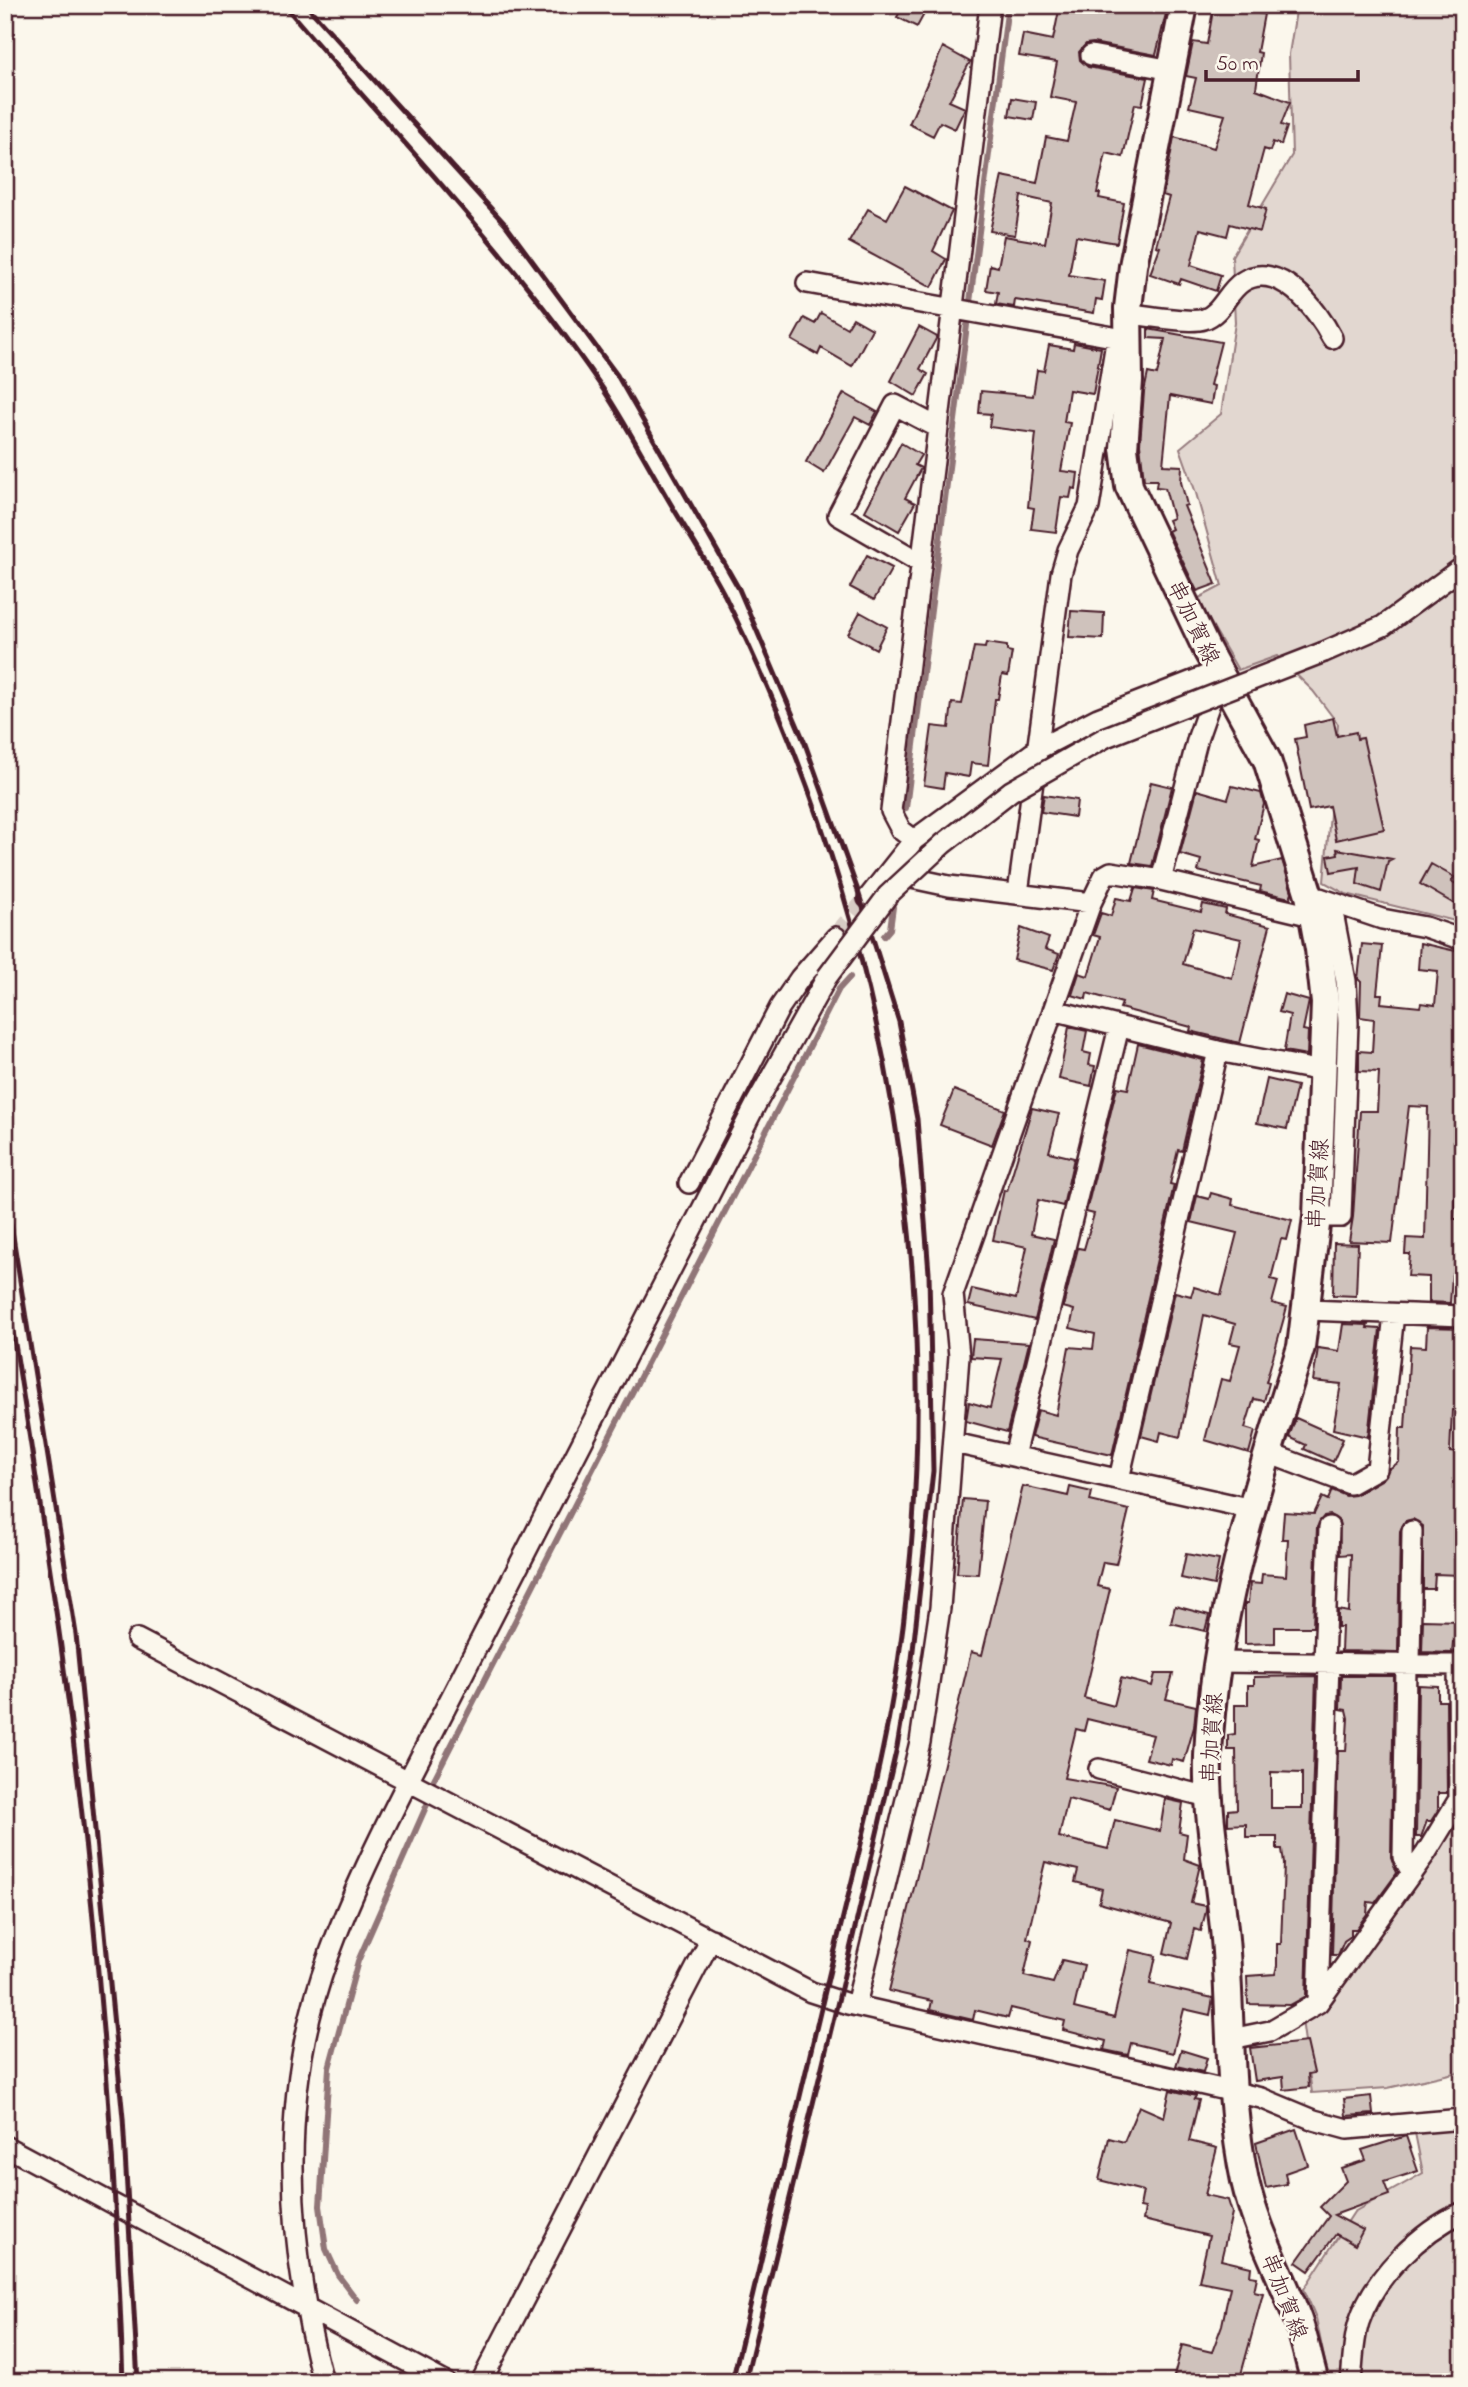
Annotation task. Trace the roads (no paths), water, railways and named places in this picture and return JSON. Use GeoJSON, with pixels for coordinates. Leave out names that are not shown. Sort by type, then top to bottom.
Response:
{"type":"FeatureCollection","features":[{"type":"Feature","properties":{"kind":"main road","name":"串加賀線"},"geometry":{"type":"LineString","coordinates":[[1184,5],[1133,266],[1127,331],[1124,448],[1129,486],[1219,673],[1266,760],[1317,904],[1325,1003],[1317,1217],[1308,1310],[1301,1347],[1268,1452],[1228,1598],[1216,1662],[1208,1797],[1224,1917],[1234,2093],[1246,2182],[1263,2239],[1298,2320],[1315,2382]]}},
{"type":"Feature","properties":{"kind":"street"},"geometry":{"type":"LineString","coordinates":[[914,840],[901,830],[891,811],[990,5]]}},
{"type":"Feature","properties":{"kind":"street"},"geometry":{"type":"LineString","coordinates":[[1091,55],[1172,70]]}},
{"type":"Feature","properties":{"kind":"street"},"geometry":{"type":"LineString","coordinates":[[807,283],[951,310],[1127,331],[1202,320],[1215,313],[1240,283],[1253,276],[1283,282],[1313,307],[1332,338]]}},
{"type":"Feature","properties":{"kind":"street"},"geometry":{"type":"LineString","coordinates":[[1018,893],[1061,574],[1068,550],[1089,507],[1115,348],[1127,331]]}},
{"type":"Feature","properties":{"kind":"street"},"geometry":{"type":"LineString","coordinates":[[921,563],[838,515],[895,405],[937,427]]}},
{"type":"Feature","properties":{"kind":"street"},"geometry":{"type":"LineString","coordinates":[[323,2382],[306,2305],[292,2190],[291,2135],[296,2082],[328,1957],[368,1859],[756,1104],[827,977],[888,895],[943,844],[1011,791],[1117,732],[1324,652],[1383,625],[1463,567]]}},
{"type":"Feature","properties":{"kind":"street"},"geometry":{"type":"LineString","coordinates":[[868,898],[914,840],[1038,748],[1098,718],[1219,673]]}},
{"type":"Feature","properties":{"kind":"street"},"geometry":{"type":"LineString","coordinates":[[1161,880],[1198,737],[1219,673]]}},
{"type":"Feature","properties":{"kind":"street"},"geometry":{"type":"LineString","coordinates":[[856,2005],[920,1742],[940,1608],[959,1356],[953,1294],[1091,903],[1104,876],[1111,872],[1317,904],[1425,927],[1463,940]]}},
{"type":"Feature","properties":{"kind":"street"},"geometry":{"type":"LineString","coordinates":[[888,873],[948,886],[1091,903]]}},
{"type":"Feature","properties":{"kind":"street"},"geometry":{"type":"LineString","coordinates":[[1317,904],[1346,981],[1348,1023],[1341,1217],[1317,1217]]}},
{"type":"Feature","properties":{"kind":"street"},"geometry":{"type":"LineString","coordinates":[[689,1183],[780,1007],[800,978],[836,937]]}},
{"type":"Feature","properties":{"kind":"street"},"geometry":{"type":"LineString","coordinates":[[1054,1010],[1219,1051],[1322,1072]]}},
{"type":"Feature","properties":{"kind":"street"},"geometry":{"type":"LineString","coordinates":[[1014,1456],[1119,1027]]}},
{"type":"Feature","properties":{"kind":"street"},"geometry":{"type":"LineString","coordinates":[[1119,1479],[1219,1051]]}},
{"type":"Feature","properties":{"kind":"street"},"geometry":{"type":"LineString","coordinates":[[1308,1310],[1463,1316]]}},
{"type":"Feature","properties":{"kind":"street"},"geometry":{"type":"LineString","coordinates":[[1268,1452],[1350,1484],[1377,1469],[1394,1314]]}},
{"type":"Feature","properties":{"kind":"street"},"geometry":{"type":"LineString","coordinates":[[954,1443],[1252,1509]]}},
{"type":"Feature","properties":{"kind":"street"},"geometry":{"type":"LineString","coordinates":[[1318,2003],[1329,1527]]}},
{"type":"Feature","properties":{"kind":"street"},"geometry":{"type":"LineString","coordinates":[[1412,1531],[1403,1857],[1412,1872]]}},
{"type":"Feature","properties":{"kind":"street"},"geometry":{"type":"LineString","coordinates":[[137,1639],[811,1992],[856,2005],[1278,2102],[1314,2120],[1347,2129],[1463,2119]]}},
{"type":"Feature","properties":{"kind":"street"},"geometry":{"type":"LineString","coordinates":[[1216,1662],[1408,1665],[1460,1662],[1460,1799],[1412,1872],[1318,2003],[1270,2031],[1231,2039]]}},
{"type":"Feature","properties":{"kind":"street"},"geometry":{"type":"LineString","coordinates":[[1099,1769],[1208,1797]]}},
{"type":"Feature","properties":{"kind":"street"},"geometry":{"type":"LineString","coordinates":[[481,2382],[711,1939]]}},
{"type":"Feature","properties":{"kind":"street"},"geometry":{"type":"LineString","coordinates":[[5,2146],[306,2305],[445,2382]]}},
{"type":"Feature","properties":{"kind":"street"},"geometry":{"type":"LineString","coordinates":[[1351,2382],[1360,2320],[1390,2270],[1428,2233],[1463,2212]]}},
{"type":"Feature","properties":{"kind":"waterway"},"geometry":{"type":"LineString","coordinates":[[970,302],[1008,5]]}},
{"type":"Feature","properties":{"kind":"waterway"},"geometry":{"type":"LineString","coordinates":[[906,808],[967,325]]}},
{"type":"Feature","properties":{"kind":"waterway"},"geometry":{"type":"LineString","coordinates":[[884,936],[890,929],[893,907]]}},
{"type":"Feature","properties":{"kind":"waterway"},"geometry":{"type":"LineString","coordinates":[[432,1783],[839,989],[850,977]]}},
{"type":"Feature","properties":{"kind":"waterway"},"geometry":{"type":"LineString","coordinates":[[357,2300],[338,2275],[326,2249],[320,2206],[329,2068],[358,1961],[429,1800]]}},
{"type":"Feature","properties":{"kind":"waterway"},"geometry":{"type":"LineString","coordinates":[[368,2382],[369,2378]]}},
{"type":"Feature","properties":{"kind":"tunnel"},"geometry":{"type":"LineString","coordinates":[[836,937],[868,898]]}},
{"type":"Feature","properties":{"kind":"railway"},"geometry":{"type":"LineString","coordinates":[[284,5],[486,237],[563,333],[616,410],[717,581],[782,721],[829,850],[867,982],[894,1115],[911,1251],[917,1387],[913,1525],[898,1663],[868,1815],[732,2382]]}},
{"type":"Feature","properties":{"kind":"railway"},"geometry":{"type":"LineString","coordinates":[[306,5],[505,224],[617,375],[739,589],[804,741],[857,888],[899,1022],[917,1119],[929,1273],[933,1471],[912,1659],[897,1747],[745,2382]]}},
{"type":"Feature","properties":{"kind":"railway"},"geometry":{"type":"LineString","coordinates":[[5,1186],[76,1634],[123,2118],[138,2382]]}},
{"type":"Feature","properties":{"kind":"railway"},"geometry":{"type":"LineString","coordinates":[[5,1281],[54,1594],[93,1916],[115,2196],[123,2382]]}}]}
